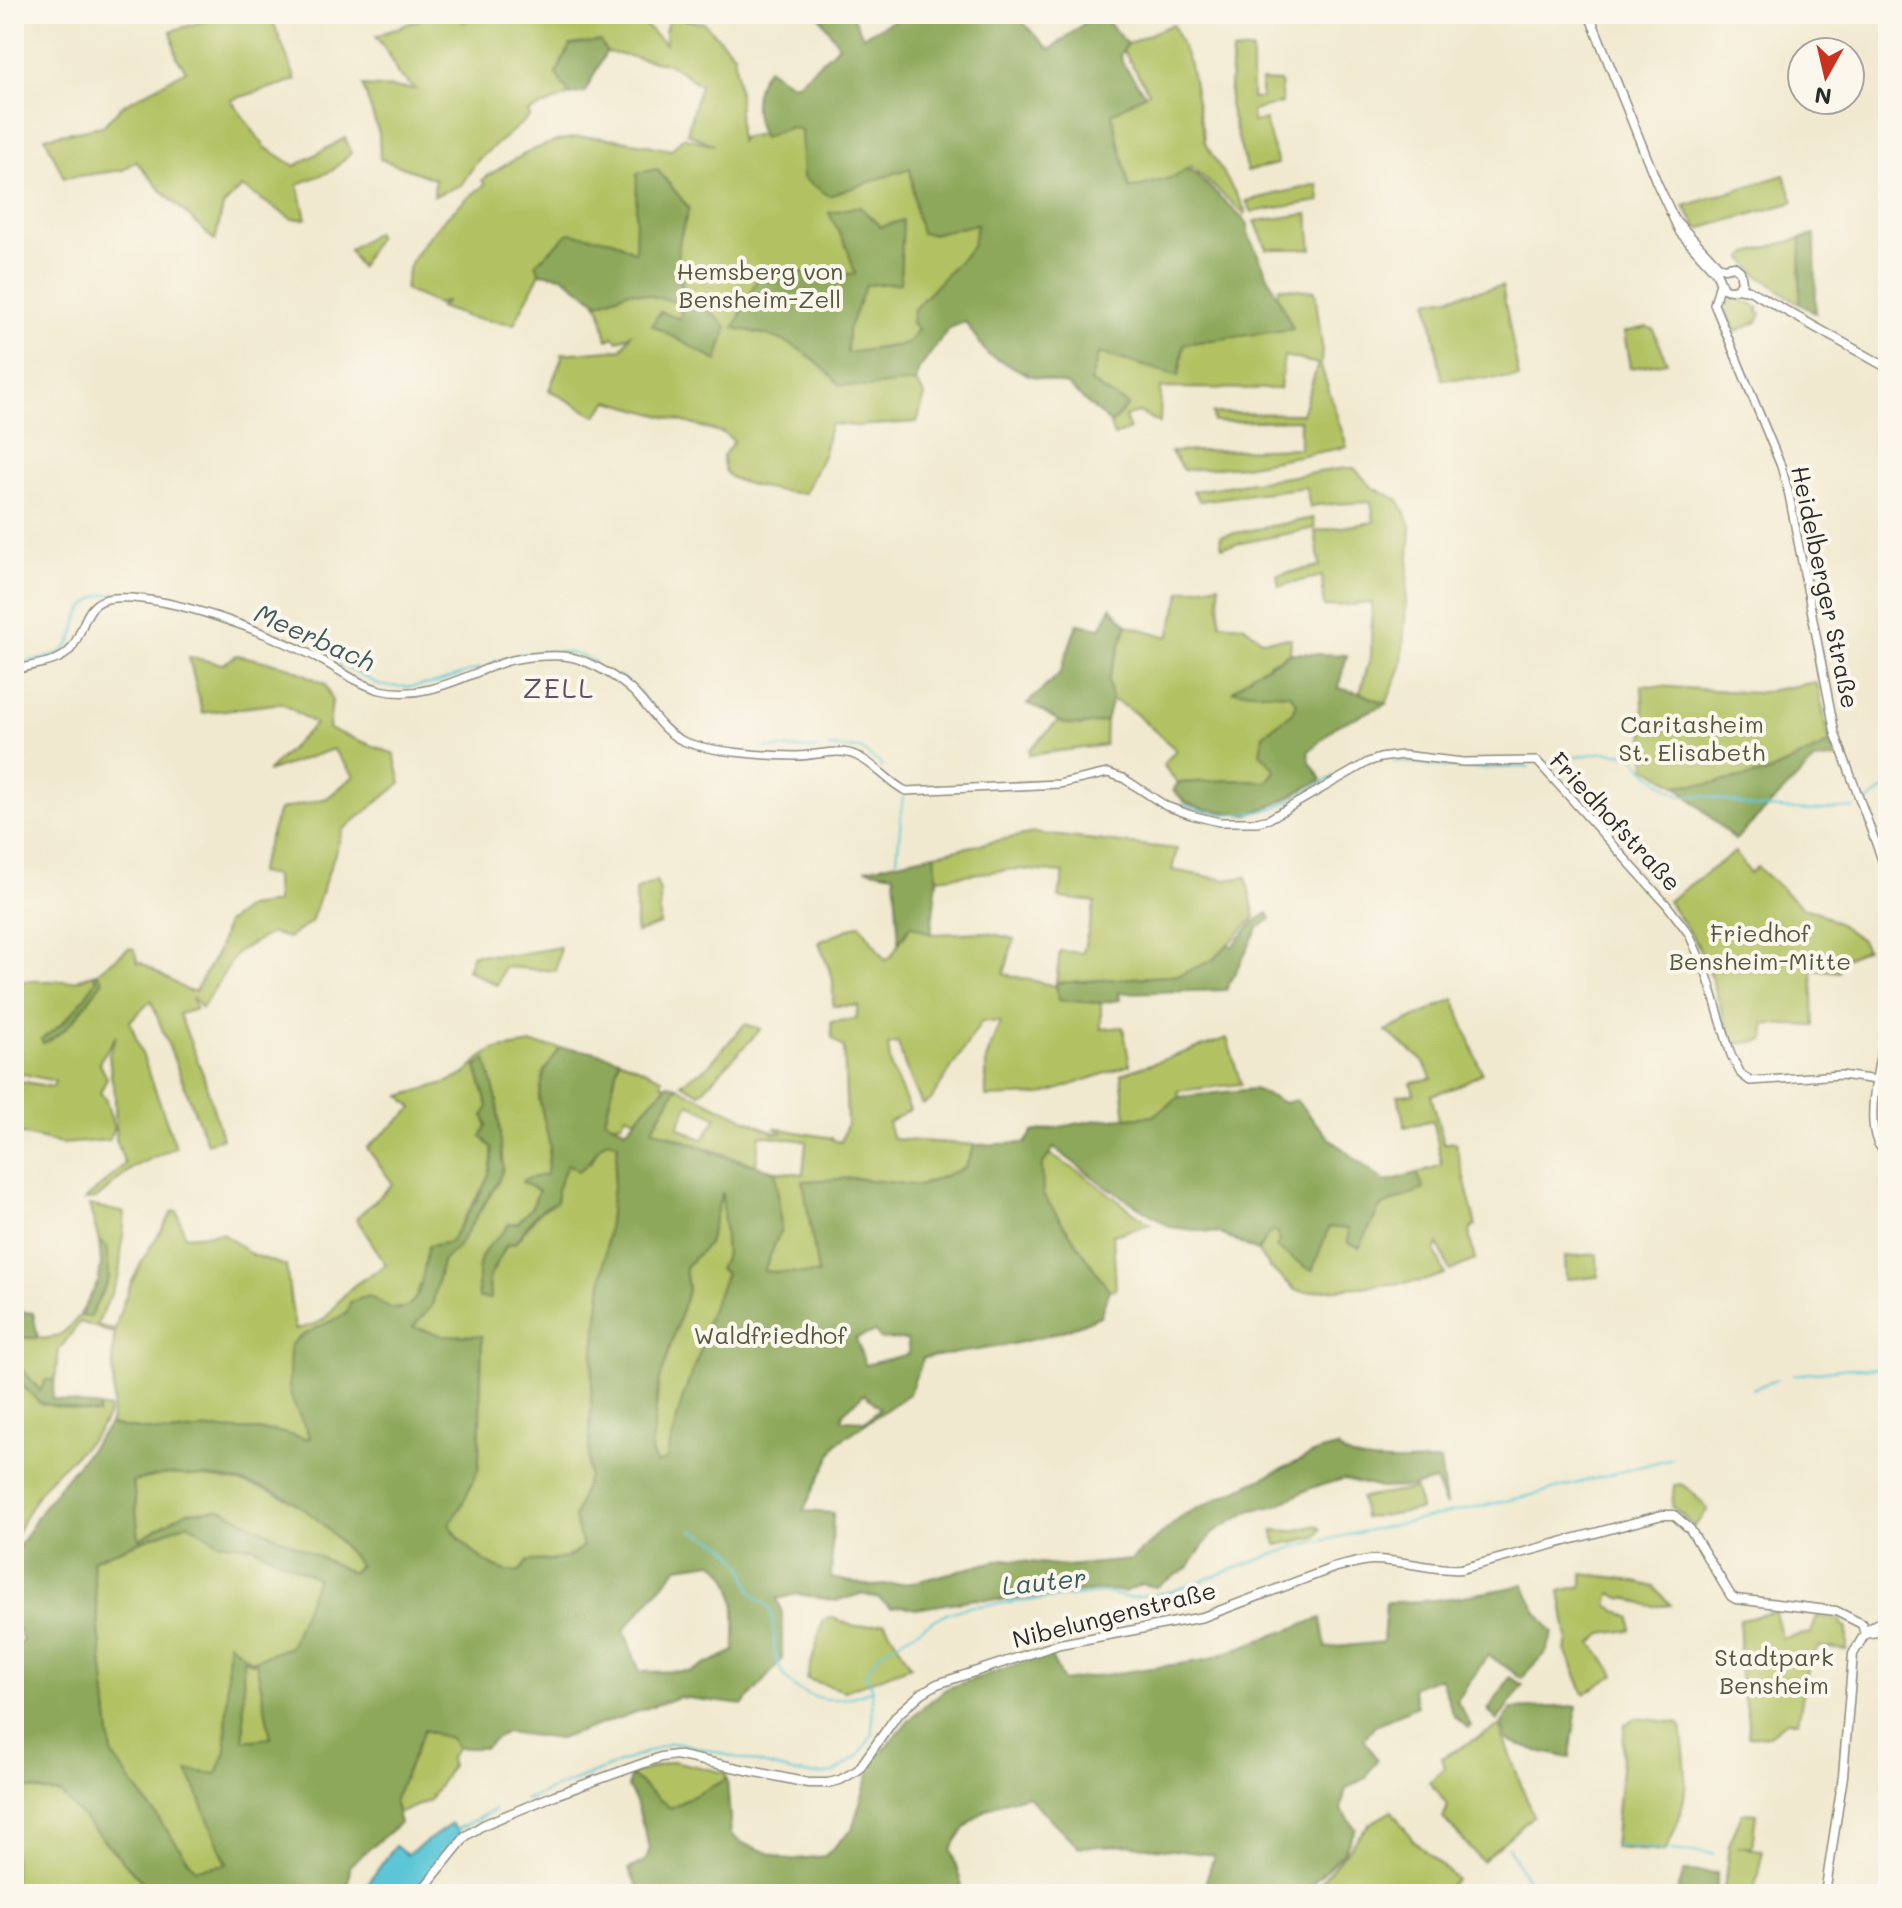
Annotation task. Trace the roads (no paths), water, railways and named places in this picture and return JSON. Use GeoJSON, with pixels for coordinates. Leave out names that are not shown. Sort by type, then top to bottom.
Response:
{"type":"FeatureCollection","features":[{"type":"Feature","properties":{"kind":"main road"},"geometry":{"type":"LineString","coordinates":[[1589,14],[1674,219],[1686,240],[1716,272],[1719,281]]}},
{"type":"Feature","properties":{"kind":"main road"},"geometry":{"type":"LineString","coordinates":[[1674,219],[1700,249],[1724,268]]}},
{"type":"Feature","properties":{"kind":"main road"},"geometry":{"type":"LineString","coordinates":[[1719,281],[1724,268]]}},
{"type":"Feature","properties":{"kind":"main road"},"geometry":{"type":"LineString","coordinates":[[1724,268],[1737,268],[1742,274],[1737,287]]}},
{"type":"Feature","properties":{"kind":"main road"},"geometry":{"type":"LineString","coordinates":[[1719,281],[1749,290],[1888,368]]}},
{"type":"Feature","properties":{"kind":"main road","name":"Nibelungenstraße"},"geometry":{"type":"LineString","coordinates":[[419,1894],[470,1833],[498,1816],[555,1795],[668,1755],[808,1783],[840,1780],[858,1770],[867,1760],[889,1725],[906,1706],[937,1684],[1060,1644],[1203,1617],[1354,1563],[1370,1560],[1461,1569],[1662,1515],[1674,1515],[1690,1529],[1723,1585],[1736,1599],[1826,1609],[1851,1617]]}},
{"type":"Feature","properties":{"kind":"main road"},"geometry":{"type":"LineString","coordinates":[[1851,1617],[1887,1624]]}},
{"type":"Feature","properties":{"kind":"main road"},"geometry":{"type":"LineString","coordinates":[[1851,1617],[1865,1634]]}},
{"type":"Feature","properties":{"kind":"main road"},"geometry":{"type":"LineString","coordinates":[[1825,1894],[1843,1776],[1853,1654],[1870,1628],[1887,1624]]}},
{"type":"Feature","properties":{"kind":"street"},"geometry":{"type":"LineString","coordinates":[[1716,310],[1714,304],[1719,281]]}},
{"type":"Feature","properties":{"kind":"street"},"geometry":{"type":"LineString","coordinates":[[1716,310],[1721,296],[1737,287]]}},
{"type":"Feature","properties":{"kind":"street","name":"Heidelberger Straße"},"geometry":{"type":"LineString","coordinates":[[1716,310],[1781,466],[1835,733],[1888,876]]}},
{"type":"Feature","properties":{"kind":"street","name":"Friedhofstraße"},"geometry":{"type":"LineString","coordinates":[[14,671],[68,652],[85,616],[97,603],[112,598],[143,600],[174,605],[252,631],[312,655],[381,690],[415,691],[449,685],[510,661],[550,656],[576,659],[628,687],[662,728],[687,743],[753,753],[797,756],[838,752],[856,755],[906,791],[1059,784],[1108,773],[1123,778],[1166,806],[1219,822],[1257,822],[1276,816],[1380,758],[1402,755],[1463,762],[1537,761],[1667,905],[1689,934],[1707,975],[1731,1055],[1741,1074],[1750,1081],[1841,1075],[1877,1080]]}},
{"type":"Feature","properties":{"kind":"street"},"geometry":{"type":"LineString","coordinates":[[1888,1018],[1872,1121],[1878,1146],[1888,1149]]}},
{"type":"Feature","properties":{"kind":"water"},"geometry":{"type":"Polygon","coordinates":[[[451,1824],[461,1835],[413,1894],[360,1894],[395,1846],[407,1855],[451,1824]]]}},
{"type":"Feature","properties":{"kind":"waterway","name":"Meerbach"},"geometry":{"type":"LineString","coordinates":[[14,666],[63,651],[71,641],[81,613],[92,600],[106,594],[133,595]]}},
{"type":"Feature","properties":{"kind":"waterway","name":"Meerbach"},"geometry":{"type":"LineString","coordinates":[[175,601],[188,604]]}},
{"type":"Feature","properties":{"kind":"waterway","name":"Meerbach"},"geometry":{"type":"LineString","coordinates":[[303,647],[381,686],[411,687],[436,683],[480,668]]}},
{"type":"Feature","properties":{"kind":"waterway","name":"Meerbach"},"geometry":{"type":"LineString","coordinates":[[493,662],[544,651],[570,653],[595,662]]}},
{"type":"Feature","properties":{"kind":"waterway","name":"Meerbach"},"geometry":{"type":"LineString","coordinates":[[618,675],[675,730],[699,741]]}},
{"type":"Feature","properties":{"kind":"waterway","name":"Meerbach"},"geometry":{"type":"LineString","coordinates":[[828,747],[860,749],[881,764],[881,768]]}},
{"type":"Feature","properties":{"kind":"waterway","name":"Meerbach"},"geometry":{"type":"LineString","coordinates":[[765,748],[818,749]]}},
{"type":"Feature","properties":{"kind":"waterway","name":"Meerbach"},"geometry":{"type":"LineString","coordinates":[[1550,762],[1604,752],[1629,754],[1680,796],[1706,796],[1753,807],[1811,811],[1855,808]]}},
{"type":"Feature","properties":{"kind":"waterway","name":"Meerbach"},"geometry":{"type":"LineString","coordinates":[[1394,761],[1466,769],[1529,767]]}},
{"type":"Feature","properties":{"kind":"waterway","name":"Meerbach"},"geometry":{"type":"LineString","coordinates":[[1174,805],[1221,814],[1259,812],[1287,802],[1346,770]]}},
{"type":"Feature","properties":{"kind":"waterway","name":"Meerbach"},"geometry":{"type":"LineString","coordinates":[[922,787],[940,786]]}},
{"type":"Feature","properties":{"kind":"waterway","name":"Meerbach"},"geometry":{"type":"LineString","coordinates":[[1866,803],[1888,786]]}},
{"type":"Feature","properties":{"kind":"waterway"},"geometry":{"type":"LineString","coordinates":[[897,859],[903,797]]}},
{"type":"Feature","properties":{"kind":"waterway","name":"Lauter"},"geometry":{"type":"LineString","coordinates":[[1794,1375],[1849,1368],[1888,1369]]}},
{"type":"Feature","properties":{"kind":"waterway","name":"Lauter"},"geometry":{"type":"LineString","coordinates":[[1752,1389],[1778,1379]]}},
{"type":"Feature","properties":{"kind":"waterway","name":"Lauter"},"geometry":{"type":"LineString","coordinates":[[525,1800],[670,1743],[685,1744],[793,1772],[813,1775],[834,1773],[858,1756],[873,1734],[872,1689],[865,1673],[881,1652],[943,1615],[967,1607],[1105,1593],[1130,1598],[1173,1591],[1297,1546],[1537,1494],[1672,1458]]}},
{"type":"Feature","properties":{"kind":"waterway"},"geometry":{"type":"LineString","coordinates":[[692,1530],[722,1545],[740,1561],[752,1592],[770,1609],[776,1658],[791,1684],[802,1692],[829,1699],[871,1690]]}},
{"type":"Feature","properties":{"kind":"waterway","name":"Lauter"},"geometry":{"type":"LineString","coordinates":[[456,1830],[494,1810]]}},
{"type":"Feature","properties":{"kind":"waterway"},"geometry":{"type":"LineString","coordinates":[[1615,1845],[1664,1850]]}},
{"type":"Feature","properties":{"kind":"waterway"},"geometry":{"type":"LineString","coordinates":[[1508,1847],[1535,1894]]}},
{"type":"Feature","properties":{"kind":"waterway"},"geometry":{"type":"LineString","coordinates":[[1671,1850],[1715,1854]]}},
{"type":"Feature","properties":{"kind":"district","name":"ZELL"},"geometry":{"type":"Point","coordinates":[559,687]}},
{"type":"Feature","properties":{"kind":"park label","name":"Hemsberg von Bensheim-Zell"},"geometry":{"type":"Point","coordinates":[760,284]}},
{"type":"Feature","properties":{"kind":"park label","name":"Caritasheim St. Elisabeth"},"geometry":{"type":"Point","coordinates":[1692,737]}},
{"type":"Feature","properties":{"kind":"park label","name":"Friedhof Bensheim-Mitte"},"geometry":{"type":"Point","coordinates":[1760,946]}},
{"type":"Feature","properties":{"kind":"park label","name":"Waldfriedhof"},"geometry":{"type":"Point","coordinates":[770,1334]}},
{"type":"Feature","properties":{"kind":"park label","name":"Stadtpark Bensheim"},"geometry":{"type":"Point","coordinates":[1774,1670]}}]}
